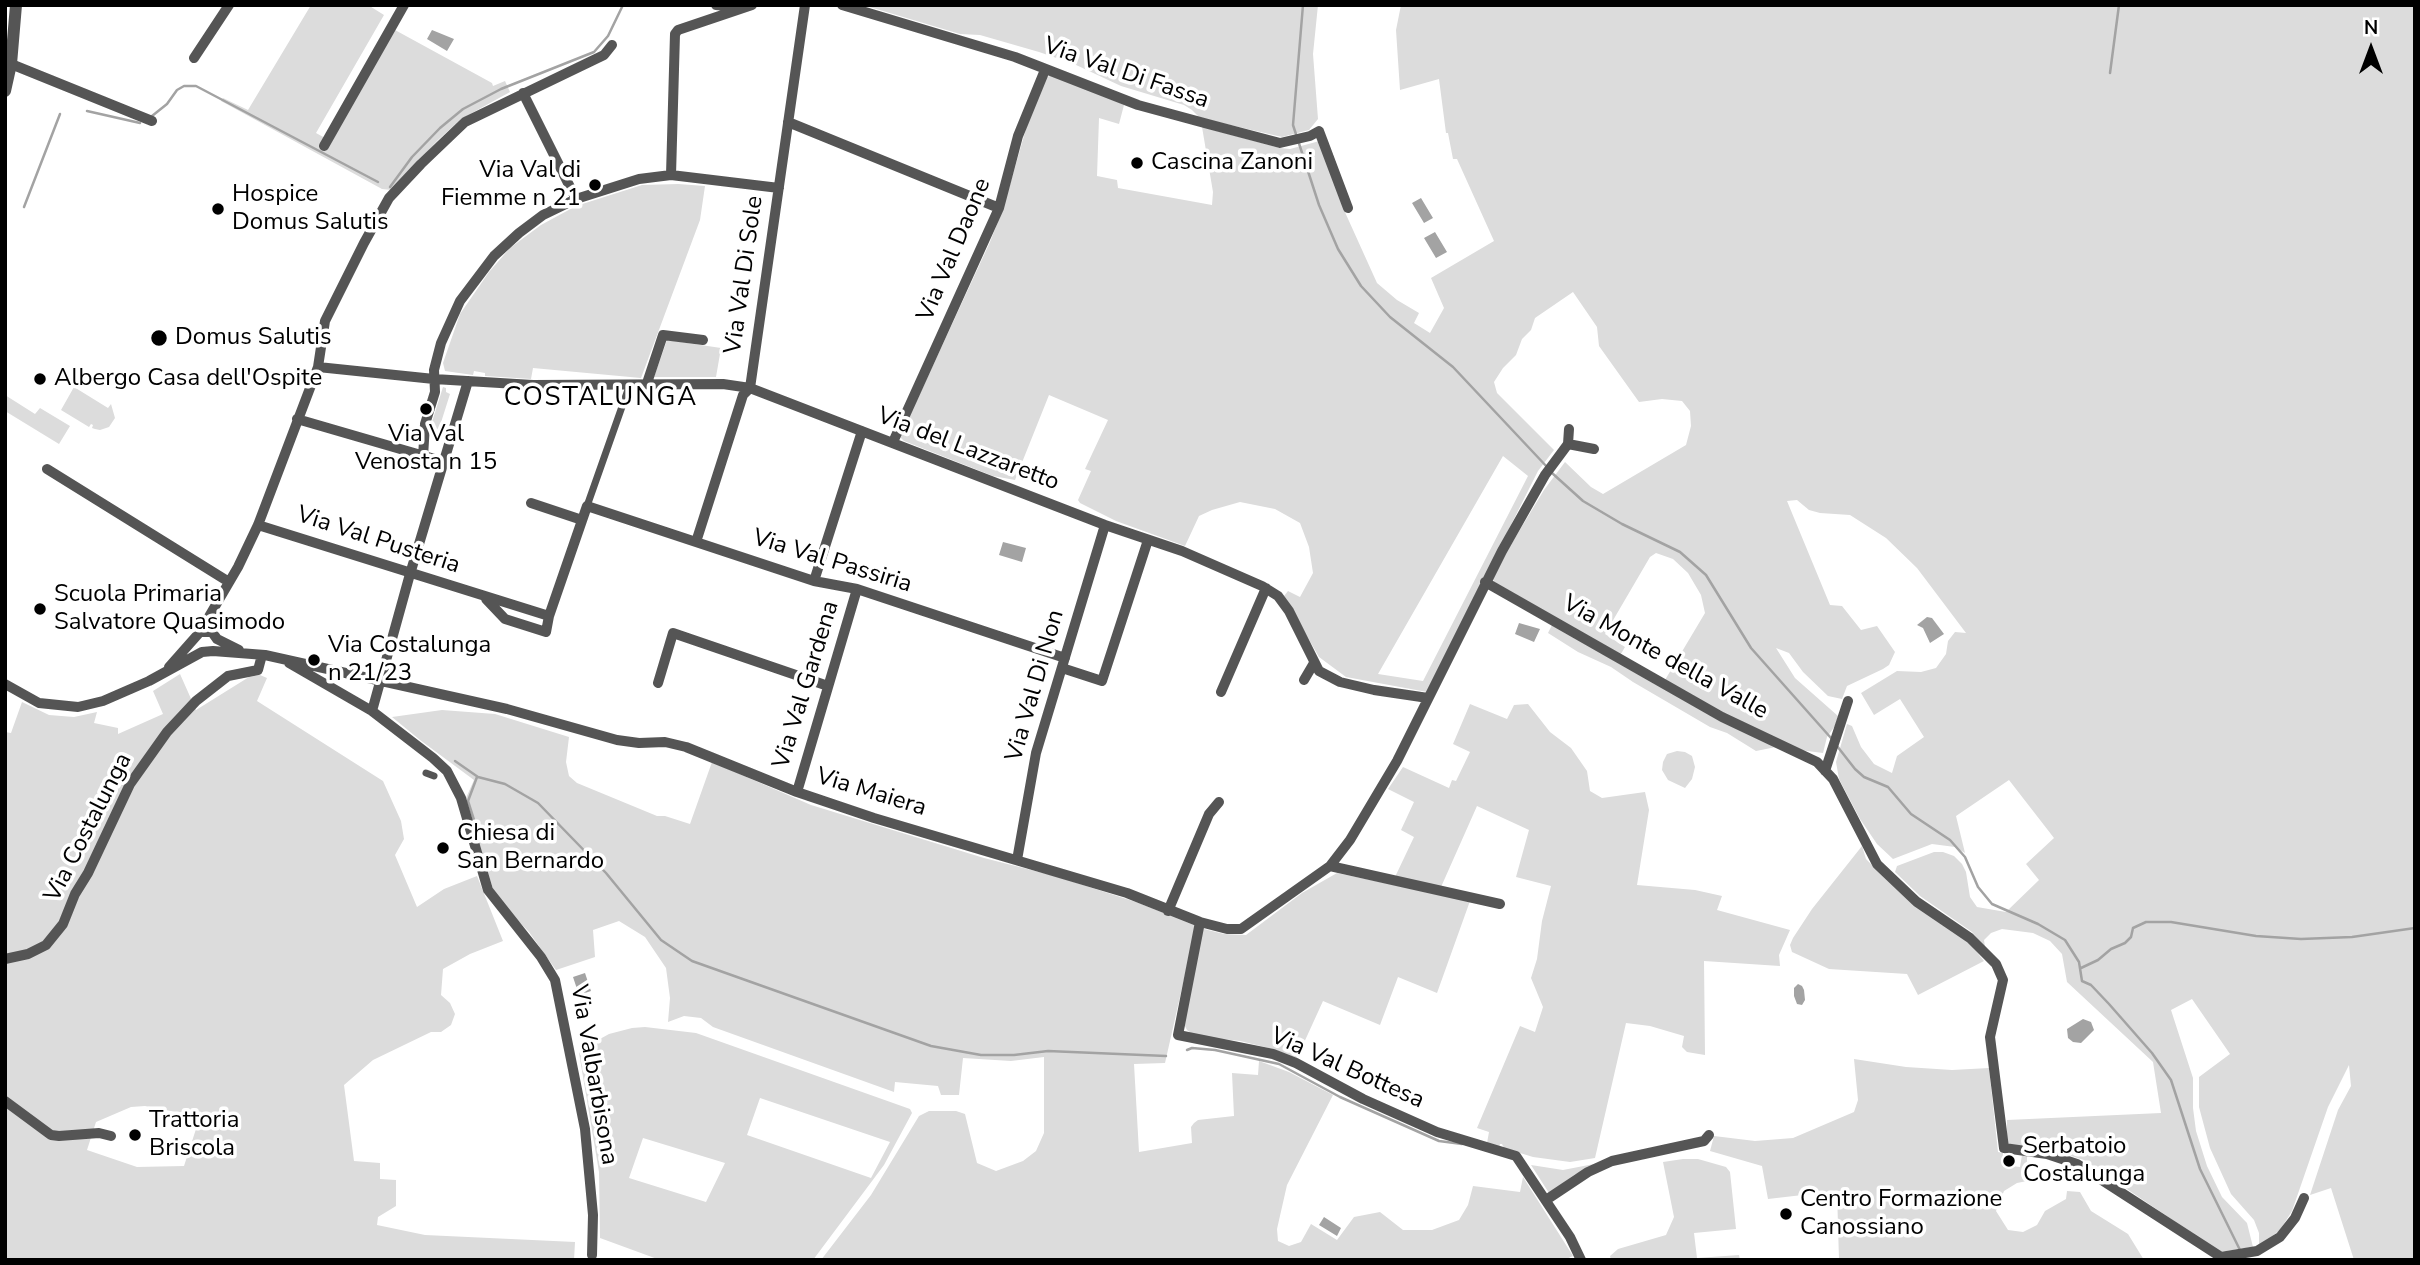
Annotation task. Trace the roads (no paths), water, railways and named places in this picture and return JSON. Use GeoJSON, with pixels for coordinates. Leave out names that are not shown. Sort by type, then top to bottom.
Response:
{"type":"FeatureCollection","features":[{"type":"Feature","properties":{"kind":"street"},"geometry":{"type":"LineString","coordinates":[[5,91],[11,64],[16,5]]}},
{"type":"Feature","properties":{"kind":"street"},"geometry":{"type":"LineString","coordinates":[[194,58],[229,5]]}},
{"type":"Feature","properties":{"kind":"street"},"geometry":{"type":"LineString","coordinates":[[324,146],[404,5]]}},
{"type":"Feature","properties":{"kind":"street"},"geometry":{"type":"LineString","coordinates":[[710,19],[715,12],[714,5],[752,5]]}},
{"type":"Feature","properties":{"kind":"street"},"geometry":{"type":"LineString","coordinates":[[671,175],[675,34],[678,30],[752,5]]}},
{"type":"Feature","properties":{"kind":"street","name":"Via Val Di Sole"},"geometry":{"type":"LineString","coordinates":[[696,542],[743,395],[750,388],[805,5]]}},
{"type":"Feature","properties":{"kind":"street","name":"Via Val Di Fassa"},"geometry":{"type":"LineString","coordinates":[[842,5],[1015,57],[1138,105],[1286,143],[1319,131],[1348,208]]}},
{"type":"Feature","properties":{"kind":"street"},"geometry":{"type":"LineString","coordinates":[[164,673],[198,636],[258,525],[318,368],[325,321],[389,198],[465,122],[604,55],[612,45]]}},
{"type":"Feature","properties":{"kind":"street"},"geometry":{"type":"LineString","coordinates":[[11,64],[152,121]]}},
{"type":"Feature","properties":{"kind":"street","name":"Via Val Daone"},"geometry":{"type":"LineString","coordinates":[[893,442],[999,208],[1018,135],[1045,70]]}},
{"type":"Feature","properties":{"kind":"street"},"geometry":{"type":"LineString","coordinates":[[523,93],[576,199]]}},
{"type":"Feature","properties":{"kind":"street"},"geometry":{"type":"LineString","coordinates":[[788,122],[999,208]]}},
{"type":"Feature","properties":{"kind":"street"},"geometry":{"type":"LineString","coordinates":[[423,457],[425,424],[435,392],[434,379],[441,343],[460,301],[476,277],[519,233],[543,215],[576,199],[639,178],[671,175],[779,188]]}},
{"type":"Feature","properties":{"kind":"street"},"geometry":{"type":"LineString","coordinates":[[646,383],[663,335],[703,340]]}},
{"type":"Feature","properties":{"kind":"street","name":"Via del Lazzaretto"},"geometry":{"type":"LineString","coordinates":[[318,368],[533,385],[723,384],[750,388],[1105,525],[1182,551],[1266,588],[1278,596],[1289,611],[1319,671],[1340,682],[1428,698]]}},
{"type":"Feature","properties":{"kind":"street"},"geometry":{"type":"LineString","coordinates":[[283,659],[372,711],[468,381]]}},
{"type":"Feature","properties":{"kind":"street"},"geometry":{"type":"LineString","coordinates":[[549,616],[630,384]]}},
{"type":"Feature","properties":{"kind":"street"},"geometry":{"type":"LineString","coordinates":[[298,419],[444,462]]}},
{"type":"Feature","properties":{"kind":"street"},"geometry":{"type":"LineString","coordinates":[[1428,698],[1485,582],[1545,475],[1568,444],[1569,429]]}},
{"type":"Feature","properties":{"kind":"street","name":"Via Val Gardena"},"geometry":{"type":"LineString","coordinates":[[814,581],[862,431]]}},
{"type":"Feature","properties":{"kind":"street"},"geometry":{"type":"LineString","coordinates":[[1568,444],[1594,449]]}},
{"type":"Feature","properties":{"kind":"street"},"geometry":{"type":"LineString","coordinates":[[47,468],[229,582]]}},
{"type":"Feature","properties":{"kind":"street"},"geometry":{"type":"LineString","coordinates":[[531,503],[582,520]]}},
{"type":"Feature","properties":{"kind":"street","name":"Via Val Passiria"},"geometry":{"type":"LineString","coordinates":[[587,506],[814,581],[857,589],[1064,663],[1102,681],[1149,540]]}},
{"type":"Feature","properties":{"kind":"street","name":"Via Val Pusteria"},"geometry":{"type":"LineString","coordinates":[[258,525],[549,616],[546,632],[505,619],[485,597]]}},
{"type":"Feature","properties":{"kind":"street","name":"Via Val Di Non"},"geometry":{"type":"LineString","coordinates":[[1017,860],[1036,753],[1105,525]]}},
{"type":"Feature","properties":{"kind":"street","name":"Via Monte della Valle"},"geometry":{"type":"LineString","coordinates":[[1485,582],[1722,717],[1817,762],[1833,779],[1877,864],[1917,902],[1969,938],[1996,964],[2003,980],[1990,1037],[2004,1148],[2047,1154],[2077,1164],[2220,1259],[2257,1251],[2280,1237],[2295,1218],[2304,1198]]}},
{"type":"Feature","properties":{"kind":"street"},"geometry":{"type":"LineString","coordinates":[[1221,692],[1266,588]]}},
{"type":"Feature","properties":{"kind":"street","name":"Via Val Gardena"},"geometry":{"type":"LineString","coordinates":[[797,792],[857,589]]}},
{"type":"Feature","properties":{"kind":"street"},"geometry":{"type":"LineString","coordinates":[[212,613],[214,651]]}},
{"type":"Feature","properties":{"kind":"street"},"geometry":{"type":"LineString","coordinates":[[198,636],[208,631],[246,653]]}},
{"type":"Feature","properties":{"kind":"street"},"geometry":{"type":"LineString","coordinates":[[658,683],[673,633],[828,686]]}},
{"type":"Feature","properties":{"kind":"street"},"geometry":{"type":"LineString","coordinates":[[198,636],[196,647],[202,652]]}},
{"type":"Feature","properties":{"kind":"street"},"geometry":{"type":"LineString","coordinates":[[5,684],[39,703],[78,707],[103,701],[202,652],[214,651],[262,655],[380,681]]}},
{"type":"Feature","properties":{"kind":"street","name":"Via Costalunga"},"geometry":{"type":"LineString","coordinates":[[5,959],[28,954],[46,945],[63,924],[75,894],[88,873],[130,784],[167,732],[196,701],[228,676],[258,670],[262,655]]}},
{"type":"Feature","properties":{"kind":"street"},"geometry":{"type":"LineString","coordinates":[[1304,680],[1314,663]]}},
{"type":"Feature","properties":{"kind":"street","name":"Via Maiera"},"geometry":{"type":"LineString","coordinates":[[380,681],[533,715],[617,740],[665,742],[686,747],[797,792],[1127,893],[1168,911],[1227,929],[1241,929],[1330,866],[1350,840],[1397,761],[1428,698]]}},
{"type":"Feature","properties":{"kind":"street"},"geometry":{"type":"LineString","coordinates":[[1825,771],[1848,701]]}},
{"type":"Feature","properties":{"kind":"street","name":"Via Valbarbisona"},"geometry":{"type":"LineString","coordinates":[[372,711],[450,775],[461,798],[488,890],[541,957],[555,980],[586,1129],[593,1215],[592,1255]]}},
{"type":"Feature","properties":{"kind":"street"},"geometry":{"type":"LineString","coordinates":[[1168,911],[1209,814],[1219,802]]}},
{"type":"Feature","properties":{"kind":"street"},"geometry":{"type":"LineString","coordinates":[[1330,866],[1500,904]]}},
{"type":"Feature","properties":{"kind":"street","name":"Via Val Bottesa"},"geometry":{"type":"LineString","coordinates":[[1200,922],[1178,1035],[1273,1054],[1437,1132],[1516,1156],[1570,1237],[1581,1260]]}},
{"type":"Feature","properties":{"kind":"street"},"geometry":{"type":"LineString","coordinates":[[5,1101],[51,1135],[99,1133],[111,1136]]}},
{"type":"Feature","properties":{"kind":"street"},"geometry":{"type":"LineString","coordinates":[[1546,1200],[1588,1172],[1612,1161],[1704,1141],[1709,1135]]}},
{"type":"Feature","properties":{"kind":"waterway"},"geometry":{"type":"LineString","coordinates":[[390,187],[412,157],[463,109],[501,89],[594,52],[608,36],[623,5]]}},
{"type":"Feature","properties":{"kind":"waterway"},"geometry":{"type":"LineString","coordinates":[[1303,5],[1293,125],[1319,205],[1338,249],[1361,286],[1390,317],[1453,367],[1548,468]]}},
{"type":"Feature","properties":{"kind":"waterway"},"geometry":{"type":"LineString","coordinates":[[2110,73],[2119,5]]}},
{"type":"Feature","properties":{"kind":"waterway"},"geometry":{"type":"LineString","coordinates":[[152,116],[167,104],[177,90],[184,86],[196,86],[378,182]]}},
{"type":"Feature","properties":{"kind":"waterway"},"geometry":{"type":"LineString","coordinates":[[87,111],[140,123]]}},
{"type":"Feature","properties":{"kind":"waterway"},"geometry":{"type":"LineString","coordinates":[[24,207],[60,114]]}},
{"type":"Feature","properties":{"kind":"waterway"},"geometry":{"type":"LineString","coordinates":[[1552,473],[1583,501],[1622,524],[1680,552],[1706,575],[1751,648],[1831,738]]}},
{"type":"Feature","properties":{"kind":"waterway"},"geometry":{"type":"LineString","coordinates":[[1837,746],[1864,777],[1888,787],[1911,814],[1950,840],[1965,857],[1978,887],[1992,904],[2038,924],[2065,940],[2079,962],[2082,981],[2091,985],[2109,1004],[2152,1053],[2171,1080],[2200,1169],[2240,1250]]}},
{"type":"Feature","properties":{"kind":"waterway"},"geometry":{"type":"LineString","coordinates":[[455,761],[478,777],[505,784],[538,803],[606,873],[661,940],[692,961],[931,1046],[981,1055],[1048,1051],[1166,1056]]}},
{"type":"Feature","properties":{"kind":"waterway"},"geometry":{"type":"LineString","coordinates":[[474,820],[468,801],[477,777]]}},
{"type":"Feature","properties":{"kind":"waterway"},"geometry":{"type":"LineString","coordinates":[[2081,968],[2125,943],[2131,937],[2133,928],[2146,922],[2171,922],[2256,936],[2301,939],[2352,937],[2415,928]]}},
{"type":"Feature","properties":{"kind":"waterway"},"geometry":{"type":"LineString","coordinates":[[1187,1050],[1215,1050],[1279,1064],[1340,1097],[1439,1141],[1462,1144]]}},
{"type":"Feature","properties":{"kind":"place","name":"Cascina Zanoni"},"geometry":{"type":"Point","coordinates":[1137,163]}},
{"type":"Feature","properties":{"kind":"place","name":"Via Val di Fiemme n 21"},"geometry":{"type":"Point","coordinates":[595,185]}},
{"type":"Feature","properties":{"kind":"place","name":"Hospice Domus Salutis"},"geometry":{"type":"Point","coordinates":[218,209]}},
{"type":"Feature","properties":{"kind":"place","name":"Domus Salutis"},"geometry":{"type":"Point","coordinates":[159,338]}},
{"type":"Feature","properties":{"kind":"place","name":"Albergo Casa dell'Ospite"},"geometry":{"type":"Point","coordinates":[40,379]}},
{"type":"Feature","properties":{"kind":"place","name":"Via Val Venosta n 15"},"geometry":{"type":"Point","coordinates":[426,409]}},
{"type":"Feature","properties":{"kind":"place","name":"Scuola Primaria Salvatore Quasimodo"},"geometry":{"type":"Point","coordinates":[40,609]}},
{"type":"Feature","properties":{"kind":"place","name":"Via Costalunga n 21/23"},"geometry":{"type":"Point","coordinates":[314,660]}},
{"type":"Feature","properties":{"kind":"place","name":"Chiesa di San Bernardo"},"geometry":{"type":"Point","coordinates":[443,848]}},
{"type":"Feature","properties":{"kind":"place","name":"Trattoria Briscola"},"geometry":{"type":"Point","coordinates":[135,1135]}},
{"type":"Feature","properties":{"kind":"place","name":"Serbatoio Costalunga"},"geometry":{"type":"Point","coordinates":[2009,1161]}},
{"type":"Feature","properties":{"kind":"place","name":"Centro Formazione Canossiano"},"geometry":{"type":"Point","coordinates":[1786,1214]}},
{"type":"Feature","properties":{"kind":"district","name":"COSTALUNGA"},"geometry":{"type":"Point","coordinates":[601,399]}}]}
